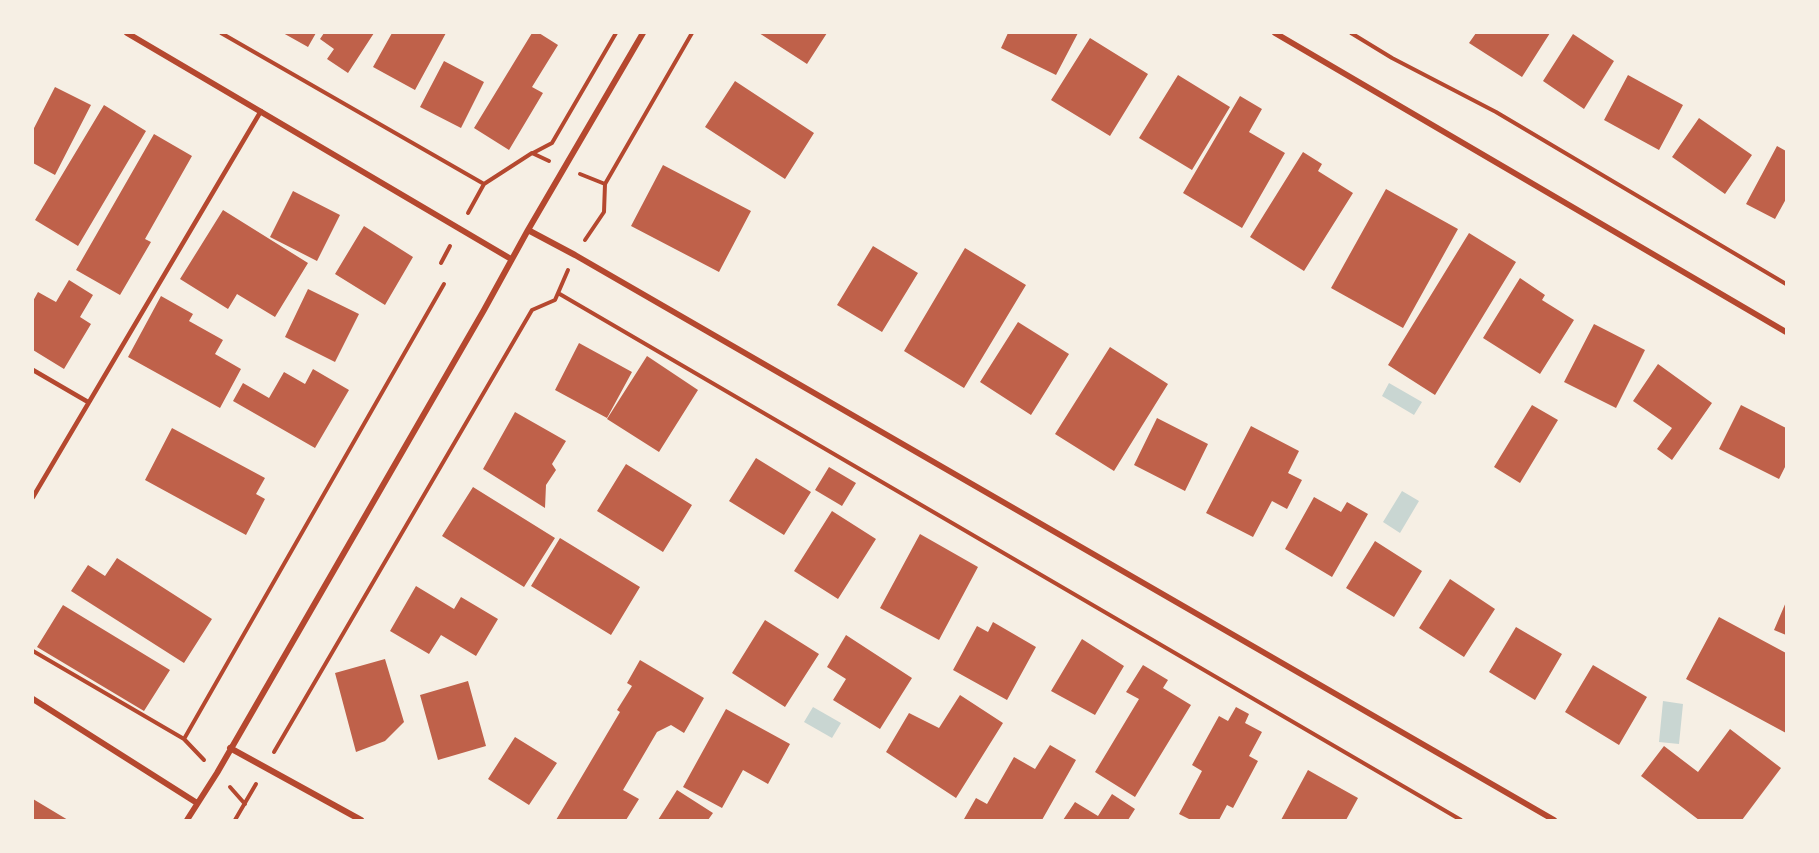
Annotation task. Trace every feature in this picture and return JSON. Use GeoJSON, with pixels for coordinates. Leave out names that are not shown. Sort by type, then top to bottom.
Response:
{"type":"FeatureCollection","features":[{"type":"Feature","properties":{"kind":"street"},"geometry":{"type":"LineString","coordinates":[[128,33],[512,259]]}},
{"type":"Feature","properties":{"kind":"street"},"geometry":{"type":"LineString","coordinates":[[187,820],[643,33]]}},
{"type":"Feature","properties":{"kind":"street"},"geometry":{"type":"LineString","coordinates":[[1275,33],[1786,332]]}},
{"type":"Feature","properties":{"kind":"street"},"geometry":{"type":"LineString","coordinates":[[528,230],[1554,820]]}},
{"type":"Feature","properties":{"kind":"street"},"geometry":{"type":"LineString","coordinates":[[33,699],[197,803]]}},
{"type":"Feature","properties":{"kind":"street"},"geometry":{"type":"LineString","coordinates":[[230,748],[360,820]]}},
{"type":"Feature","properties":{"kind":"lane"},"geometry":{"type":"LineString","coordinates":[[33,497],[261,111]]}},
{"type":"Feature","properties":{"kind":"lane"},"geometry":{"type":"LineString","coordinates":[[33,370],[88,402]]}},
{"type":"Feature","properties":{"kind":"path"},"geometry":{"type":"LineString","coordinates":[[221,33],[484,184],[552,142],[616,33]]}},
{"type":"Feature","properties":{"kind":"path"},"geometry":{"type":"LineString","coordinates":[[235,820],[532,310],[555,300],[575,255],[604,212],[605,184],[692,33]]}},
{"type":"Feature","properties":{"kind":"path"},"geometry":{"type":"LineString","coordinates":[[1351,33],[1392,58],[1496,112],[1786,284]]}},
{"type":"Feature","properties":{"kind":"path"},"geometry":{"type":"LineString","coordinates":[[532,153],[605,184]]}},
{"type":"Feature","properties":{"kind":"path"},"geometry":{"type":"LineString","coordinates":[[33,651],[184,739],[444,284]]}},
{"type":"Feature","properties":{"kind":"path"},"geometry":{"type":"LineString","coordinates":[[558,293],[1461,820]]}},
{"type":"Feature","properties":{"kind":"shaded area"},"geometry":{"type":"Polygon","coordinates":[[[1389,383],[1422,402],[1414,415],[1382,396],[1389,383]]]}},
{"type":"Feature","properties":{"kind":"shaded area"},"geometry":{"type":"Polygon","coordinates":[[[1402,491],[1419,501],[1400,533],[1383,522],[1402,491]]]}},
{"type":"Feature","properties":{"kind":"shaded area"},"geometry":{"type":"Polygon","coordinates":[[[1663,701],[1683,704],[1679,744],[1659,742],[1663,701]]]}},
{"type":"Feature","properties":{"kind":"shaded area"},"geometry":{"type":"Polygon","coordinates":[[[813,707],[841,723],[832,738],[804,722],[813,707]]]}},
{"type":"Feature","properties":{"kind":"building"},"geometry":{"type":"Polygon","coordinates":[[[283,33],[316,33],[308,47],[283,33]]]}},
{"type":"Feature","properties":{"kind":"building"},"geometry":{"type":"Polygon","coordinates":[[[324,33],[374,33],[348,73],[327,59],[334,49],[320,39],[324,33]]]}},
{"type":"Feature","properties":{"kind":"building"},"geometry":{"type":"Polygon","coordinates":[[[392,33],[446,33],[415,90],[373,67],[392,33]]]}},
{"type":"Feature","properties":{"kind":"building"},"geometry":{"type":"Polygon","coordinates":[[[532,33],[539,33],[558,45],[532,87],[543,93],[509,150],[474,128],[532,33]]]}},
{"type":"Feature","properties":{"kind":"building"},"geometry":{"type":"Polygon","coordinates":[[[759,33],[827,33],[807,64],[759,33]]]}},
{"type":"Feature","properties":{"kind":"building"},"geometry":{"type":"Polygon","coordinates":[[[1008,33],[1078,33],[1056,75],[1001,48],[1008,33]]]}},
{"type":"Feature","properties":{"kind":"building"},"geometry":{"type":"Polygon","coordinates":[[[1476,33],[1550,33],[1522,77],[1469,43],[1476,33]]]}},
{"type":"Feature","properties":{"kind":"building"},"geometry":{"type":"Polygon","coordinates":[[[1573,34],[1614,61],[1584,109],[1543,81],[1573,34]]]}},
{"type":"Feature","properties":{"kind":"building"},"geometry":{"type":"Polygon","coordinates":[[[1090,38],[1148,74],[1110,136],[1051,100],[1090,38]]]}},
{"type":"Feature","properties":{"kind":"building"},"geometry":{"type":"Polygon","coordinates":[[[444,61],[484,82],[461,128],[420,107],[444,61]]]}},
{"type":"Feature","properties":{"kind":"building"},"geometry":{"type":"Polygon","coordinates":[[[1178,75],[1230,107],[1192,170],[1139,138],[1178,75]]]}},
{"type":"Feature","properties":{"kind":"building"},"geometry":{"type":"Polygon","coordinates":[[[1628,75],[1683,105],[1659,150],[1604,120],[1628,75]]]}},
{"type":"Feature","properties":{"kind":"building"},"geometry":{"type":"Polygon","coordinates":[[[735,81],[814,133],[785,179],[705,127],[735,81]]]}},
{"type":"Feature","properties":{"kind":"building"},"geometry":{"type":"Polygon","coordinates":[[[55,87],[91,105],[55,175],[33,163],[33,130],[55,87]]]}},
{"type":"Feature","properties":{"kind":"building"},"geometry":{"type":"Polygon","coordinates":[[[1240,96],[1262,109],[1249,132],[1285,153],[1242,228],[1183,193],[1240,96]]]}},
{"type":"Feature","properties":{"kind":"building"},"geometry":{"type":"Polygon","coordinates":[[[104,105],[146,131],[78,246],[35,220],[104,105]]]}},
{"type":"Feature","properties":{"kind":"building"},"geometry":{"type":"Polygon","coordinates":[[[1699,118],[1752,155],[1725,194],[1672,157],[1699,118]]]}},
{"type":"Feature","properties":{"kind":"building"},"geometry":{"type":"Polygon","coordinates":[[[154,134],[192,156],[145,239],[151,242],[120,295],[76,270],[154,134]]]}},
{"type":"Feature","properties":{"kind":"building"},"geometry":{"type":"Polygon","coordinates":[[[1777,146],[1786,151],[1786,199],[1775,219],[1746,204],[1777,146]]]}},
{"type":"Feature","properties":{"kind":"building"},"geometry":{"type":"Polygon","coordinates":[[[1303,152],[1322,164],[1318,171],[1353,193],[1304,271],[1250,237],[1303,152]]]}},
{"type":"Feature","properties":{"kind":"building"},"geometry":{"type":"Polygon","coordinates":[[[663,165],[751,211],[719,272],[631,226],[663,165]]]}},
{"type":"Feature","properties":{"kind":"building"},"geometry":{"type":"Polygon","coordinates":[[[1386,189],[1458,229],[1403,328],[1331,288],[1386,189]]]}},
{"type":"Feature","properties":{"kind":"building"},"geometry":{"type":"Polygon","coordinates":[[[293,191],[340,215],[317,261],[270,237],[293,191]]]}},
{"type":"Feature","properties":{"kind":"building"},"geometry":{"type":"Polygon","coordinates":[[[223,210],[308,263],[275,317],[237,294],[228,309],[180,279],[223,210]]]}},
{"type":"Feature","properties":{"kind":"building"},"geometry":{"type":"Polygon","coordinates":[[[364,226],[413,257],[385,305],[335,274],[364,226]]]}},
{"type":"Feature","properties":{"kind":"building"},"geometry":{"type":"Polygon","coordinates":[[[1469,233],[1516,262],[1435,395],[1388,365],[1469,233]]]}},
{"type":"Feature","properties":{"kind":"building"},"geometry":{"type":"Polygon","coordinates":[[[873,246],[918,273],[882,332],[837,305],[873,246]]]}},
{"type":"Feature","properties":{"kind":"building"},"geometry":{"type":"Polygon","coordinates":[[[965,248],[1026,285],[964,388],[904,351],[965,248]]]}},
{"type":"Feature","properties":{"kind":"building"},"geometry":{"type":"Polygon","coordinates":[[[1520,278],[1545,295],[1542,300],[1574,320],[1540,374],[1483,338],[1520,278]]]}},
{"type":"Feature","properties":{"kind":"building"},"geometry":{"type":"Polygon","coordinates":[[[69,280],[93,295],[80,317],[91,324],[64,369],[33,350],[33,301],[38,292],[56,302],[69,280]]]}},
{"type":"Feature","properties":{"kind":"building"},"geometry":{"type":"Polygon","coordinates":[[[308,289],[359,314],[335,362],[285,337],[308,289]]]}},
{"type":"Feature","properties":{"kind":"building"},"geometry":{"type":"Polygon","coordinates":[[[161,296],[193,314],[189,321],[223,340],[215,354],[241,369],[220,408],[128,357],[161,296]]]}},
{"type":"Feature","properties":{"kind":"building"},"geometry":{"type":"Polygon","coordinates":[[[1018,322],[1069,354],[1031,415],[980,382],[1018,322]]]}},
{"type":"Feature","properties":{"kind":"building"},"geometry":{"type":"Polygon","coordinates":[[[1594,324],[1645,350],[1616,408],[1564,382],[1594,324]]]}},
{"type":"Feature","properties":{"kind":"building"},"geometry":{"type":"Polygon","coordinates":[[[579,343],[632,372],[607,418],[555,390],[579,343]]]}},
{"type":"Feature","properties":{"kind":"building"},"geometry":{"type":"Polygon","coordinates":[[[1110,347],[1168,384],[1114,471],[1055,434],[1110,347]]]}},
{"type":"Feature","properties":{"kind":"building"},"geometry":{"type":"Polygon","coordinates":[[[647,356],[698,390],[659,452],[607,419],[647,356]]]}},
{"type":"Feature","properties":{"kind":"building"},"geometry":{"type":"Polygon","coordinates":[[[1658,364],[1712,403],[1672,460],[1657,449],[1672,428],[1633,401],[1658,364]]]}},
{"type":"Feature","properties":{"kind":"building"},"geometry":{"type":"Polygon","coordinates":[[[313,369],[349,390],[315,448],[233,401],[243,383],[269,398],[284,372],[305,384],[313,369]]]}},
{"type":"Feature","properties":{"kind":"building"},"geometry":{"type":"Polygon","coordinates":[[[1532,405],[1558,420],[1520,483],[1494,467],[1532,405]]]}},
{"type":"Feature","properties":{"kind":"building"},"geometry":{"type":"Polygon","coordinates":[[[1741,405],[1786,428],[1786,465],[1779,479],[1719,449],[1741,405]]]}},
{"type":"Feature","properties":{"kind":"building"},"geometry":{"type":"Polygon","coordinates":[[[515,412],[566,441],[552,464],[556,470],[546,485],[545,508],[483,469],[515,412]]]}},
{"type":"Feature","properties":{"kind":"building"},"geometry":{"type":"Polygon","coordinates":[[[1157,418],[1208,444],[1185,491],[1134,465],[1157,418]]]}},
{"type":"Feature","properties":{"kind":"building"},"geometry":{"type":"Polygon","coordinates":[[[1251,426],[1299,451],[1288,473],[1302,480],[1287,509],[1272,501],[1253,537],[1206,513],[1251,426]]]}},
{"type":"Feature","properties":{"kind":"building"},"geometry":{"type":"Polygon","coordinates":[[[172,428],[265,478],[256,494],[265,499],[246,535],[145,480],[172,428]]]}},
{"type":"Feature","properties":{"kind":"building"},"geometry":{"type":"Polygon","coordinates":[[[756,458],[811,492],[784,535],[729,501],[756,458]]]}},
{"type":"Feature","properties":{"kind":"building"},"geometry":{"type":"Polygon","coordinates":[[[626,464],[692,505],[663,552],[597,511],[626,464]]]}},
{"type":"Feature","properties":{"kind":"building"},"geometry":{"type":"Polygon","coordinates":[[[829,467],[856,483],[842,506],[815,490],[829,467]]]}},
{"type":"Feature","properties":{"kind":"building"},"geometry":{"type":"Polygon","coordinates":[[[473,487],[555,538],[524,587],[442,536],[473,487]]]}},
{"type":"Feature","properties":{"kind":"building"},"geometry":{"type":"Polygon","coordinates":[[[1314,497],[1341,512],[1347,502],[1368,514],[1332,577],[1285,549],[1314,497]]]}},
{"type":"Feature","properties":{"kind":"building"},"geometry":{"type":"Polygon","coordinates":[[[832,511],[876,539],[838,599],[794,571],[832,511]]]}},
{"type":"Feature","properties":{"kind":"building"},"geometry":{"type":"Polygon","coordinates":[[[920,534],[978,567],[939,640],[880,608],[920,534]]]}},
{"type":"Feature","properties":{"kind":"building"},"geometry":{"type":"Polygon","coordinates":[[[560,538],[640,587],[611,635],[531,586],[560,538]]]}},
{"type":"Feature","properties":{"kind":"building"},"geometry":{"type":"Polygon","coordinates":[[[1375,541],[1422,571],[1394,617],[1346,588],[1375,541]]]}},
{"type":"Feature","properties":{"kind":"building"},"geometry":{"type":"Polygon","coordinates":[[[117,558],[212,619],[184,663],[71,591],[88,565],[105,576],[117,558]]]}},
{"type":"Feature","properties":{"kind":"building"},"geometry":{"type":"Polygon","coordinates":[[[1450,579],[1495,609],[1464,657],[1419,628],[1450,579]]]}},
{"type":"Feature","properties":{"kind":"building"},"geometry":{"type":"Polygon","coordinates":[[[416,586],[454,609],[461,597],[498,619],[476,656],[441,635],[429,654],[390,631],[416,586]]]}},
{"type":"Feature","properties":{"kind":"building"},"geometry":{"type":"Polygon","coordinates":[[[1786,602],[1786,635],[1774,630],[1786,602]]]}},
{"type":"Feature","properties":{"kind":"building"},"geometry":{"type":"Polygon","coordinates":[[[63,605],[170,670],[144,711],[37,647],[63,605]]]}},
{"type":"Feature","properties":{"kind":"building"},"geometry":{"type":"Polygon","coordinates":[[[1719,617],[1786,653],[1786,733],[1686,679],[1719,617]]]}},
{"type":"Feature","properties":{"kind":"building"},"geometry":{"type":"Polygon","coordinates":[[[765,620],[819,654],[785,707],[732,673],[765,620]]]}},
{"type":"Feature","properties":{"kind":"building"},"geometry":{"type":"Polygon","coordinates":[[[993,622],[1036,647],[1007,700],[953,670],[977,626],[988,632],[993,622]]]}},
{"type":"Feature","properties":{"kind":"building"},"geometry":{"type":"Polygon","coordinates":[[[1516,627],[1562,654],[1535,700],[1489,672],[1516,627]]]}},
{"type":"Feature","properties":{"kind":"building"},"geometry":{"type":"Polygon","coordinates":[[[846,635],[912,678],[880,729],[833,700],[846,679],[827,667],[846,635]]]}},
{"type":"Feature","properties":{"kind":"building"},"geometry":{"type":"Polygon","coordinates":[[[1082,639],[1124,666],[1095,715],[1051,691],[1082,639]]]}},
{"type":"Feature","properties":{"kind":"building"},"geometry":{"type":"Polygon","coordinates":[[[385,659],[404,722],[385,741],[356,752],[335,673],[385,659]]]}},
{"type":"Feature","properties":{"kind":"building"},"geometry":{"type":"Polygon","coordinates":[[[640,660],[704,698],[684,733],[671,725],[657,732],[623,790],[639,799],[626,820],[556,820],[620,712],[617,710],[632,686],[627,683],[640,660]]]}},
{"type":"Feature","properties":{"kind":"building"},"geometry":{"type":"Polygon","coordinates":[[[1143,665],[1168,680],[1163,688],[1191,705],[1135,797],[1095,772],[1139,699],[1126,692],[1143,665]]]}},
{"type":"Feature","properties":{"kind":"building"},"geometry":{"type":"Polygon","coordinates":[[[1593,665],[1647,697],[1619,745],[1565,712],[1593,665]]]}},
{"type":"Feature","properties":{"kind":"building"},"geometry":{"type":"Polygon","coordinates":[[[468,681],[486,746],[438,760],[420,695],[468,681]]]}},
{"type":"Feature","properties":{"kind":"building"},"geometry":{"type":"Polygon","coordinates":[[[960,695],[1003,723],[956,798],[886,752],[909,713],[939,728],[960,695]]]}},
{"type":"Feature","properties":{"kind":"building"},"geometry":{"type":"Polygon","coordinates":[[[1236,707],[1249,714],[1245,723],[1262,732],[1249,756],[1258,761],[1233,808],[1227,805],[1219,820],[1191,820],[1179,814],[1202,771],[1192,765],[1219,716],[1228,721],[1236,707]]]}},
{"type":"Feature","properties":{"kind":"building"},"geometry":{"type":"Polygon","coordinates":[[[726,709],[790,744],[768,784],[743,770],[722,808],[683,787],[726,709]]]}},
{"type":"Feature","properties":{"kind":"building"},"geometry":{"type":"Polygon","coordinates":[[[1730,729],[1781,768],[1742,820],[1699,820],[1641,776],[1664,746],[1698,772],[1730,729]]]}},
{"type":"Feature","properties":{"kind":"building"},"geometry":{"type":"Polygon","coordinates":[[[515,737],[557,763],[529,805],[488,779],[515,737]]]}},
{"type":"Feature","properties":{"kind":"building"},"geometry":{"type":"Polygon","coordinates":[[[1050,745],[1076,760],[1042,820],[964,819],[976,798],[987,804],[1014,757],[1035,769],[1050,745]]]}},
{"type":"Feature","properties":{"kind":"building"},"geometry":{"type":"Polygon","coordinates":[[[1308,770],[1358,798],[1346,820],[1281,820],[1308,770]]]}},
{"type":"Feature","properties":{"kind":"building"},"geometry":{"type":"Polygon","coordinates":[[[677,790],[713,813],[708,820],[658,820],[677,790]]]}},
{"type":"Feature","properties":{"kind":"building"},"geometry":{"type":"Polygon","coordinates":[[[1112,794],[1135,809],[1128,820],[1063,820],[1075,802],[1098,816],[1112,794]]]}},
{"type":"Feature","properties":{"kind":"building"},"geometry":{"type":"Polygon","coordinates":[[[33,799],[68,820],[33,820],[33,799]]]}}]}
